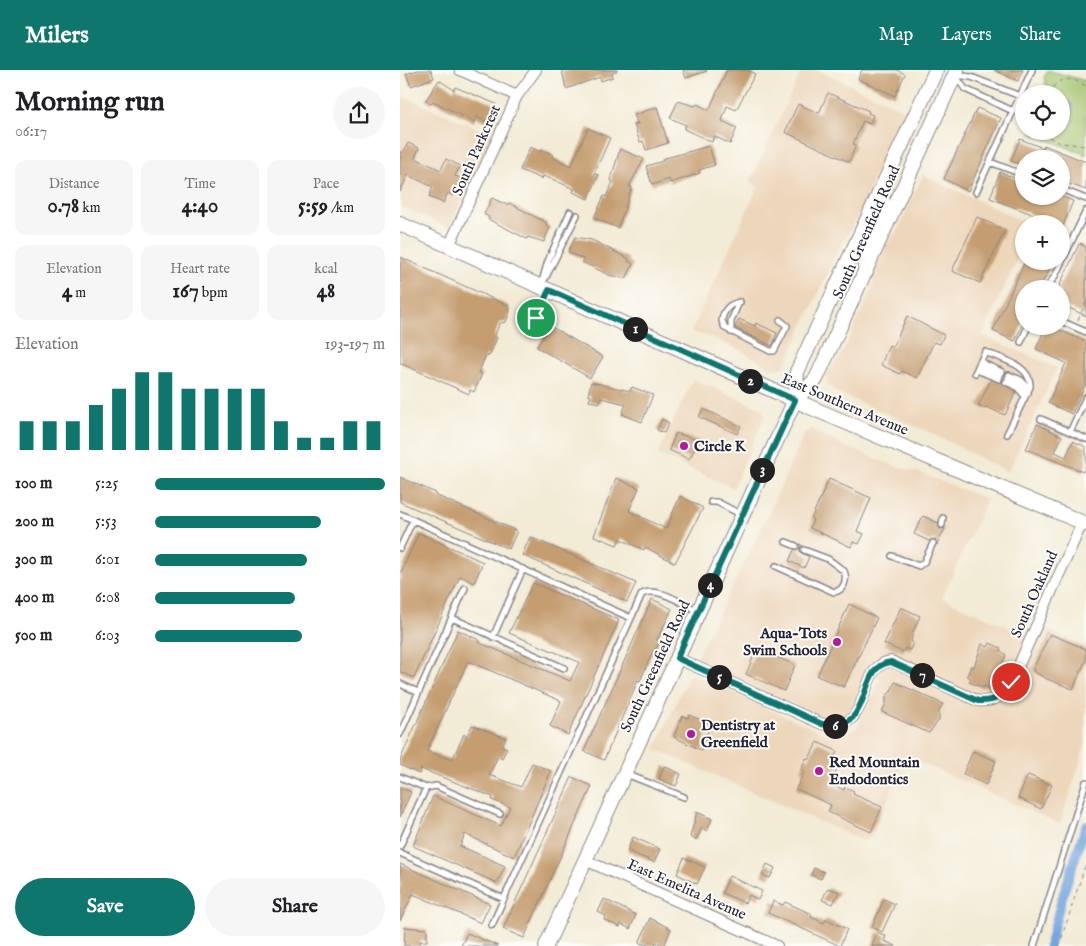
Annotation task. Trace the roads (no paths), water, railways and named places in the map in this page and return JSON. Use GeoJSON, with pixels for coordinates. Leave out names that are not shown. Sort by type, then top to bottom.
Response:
{"type":"FeatureCollection","features":[{"type":"Feature","properties":{"kind":"main road","name":"South Greenfield Road"},"geometry":{"type":"LineString","coordinates":[[795,400],[797,372],[936,70]]}},
{"type":"Feature","properties":{"kind":"main road","name":"South Greenfield Road"},"geometry":{"type":"LineString","coordinates":[[546,946],[795,400],[816,379],[956,73]]}},
{"type":"Feature","properties":{"kind":"main road"},"geometry":{"type":"LineString","coordinates":[[903,190],[898,184],[899,174],[923,119],[925,94]]}},
{"type":"Feature","properties":{"kind":"main road"},"geometry":{"type":"LineString","coordinates":[[866,273],[863,256],[884,203],[883,194],[880,191]]}},
{"type":"Feature","properties":{"kind":"main road","name":"East Southern Avenue"},"geometry":{"type":"LineString","coordinates":[[400,224],[795,400],[1084,524]]}},
{"type":"Feature","properties":{"kind":"street"},"geometry":{"type":"LineString","coordinates":[[460,70],[517,96]]}},
{"type":"Feature","properties":{"kind":"street","name":"South Parkcrest"},"geometry":{"type":"LineString","coordinates":[[449,246],[517,96],[536,70]]}},
{"type":"Feature","properties":{"kind":"street","name":"South Oakland"},"geometry":{"type":"LineString","coordinates":[[677,658],[822,724],[834,727],[847,723],[855,716],[875,669],[884,662],[891,662],[978,701],[993,700],[1002,695],[1009,687],[1084,524]]}},
{"type":"Feature","properties":{"kind":"street","name":"East Emelita Avenue"},"geometry":{"type":"LineString","coordinates":[[585,860],[777,946]]}},
{"type":"Feature","properties":{"kind":"lane"},"geometry":{"type":"LineString","coordinates":[[1025,85],[1032,70]]}},
{"type":"Feature","properties":{"kind":"lane"},"geometry":{"type":"LineString","coordinates":[[956,73],[1015,94]]}},
{"type":"Feature","properties":{"kind":"lane"},"geometry":{"type":"LineString","coordinates":[[956,73],[964,89],[1013,111]]}},
{"type":"Feature","properties":{"kind":"lane"},"geometry":{"type":"LineString","coordinates":[[976,192],[1015,107]]}},
{"type":"Feature","properties":{"kind":"lane"},"geometry":{"type":"LineString","coordinates":[[990,162],[1015,172]]}},
{"type":"Feature","properties":{"kind":"lane"},"geometry":{"type":"LineString","coordinates":[[1070,192],[1086,198]]}},
{"type":"Feature","properties":{"kind":"lane"},"geometry":{"type":"LineString","coordinates":[[1052,280],[1086,210]]}},
{"type":"Feature","properties":{"kind":"lane"},"geometry":{"type":"LineString","coordinates":[[545,288],[548,261],[570,212]]}},
{"type":"Feature","properties":{"kind":"lane"},"geometry":{"type":"LineString","coordinates":[[536,318],[545,288],[577,215]]}},
{"type":"Feature","properties":{"kind":"lane"},"geometry":{"type":"LineString","coordinates":[[731,332],[731,320],[740,302],[732,304],[723,315],[722,321],[731,332],[772,352],[778,346],[787,326],[780,320]]}},
{"type":"Feature","properties":{"kind":"lane"},"geometry":{"type":"LineString","coordinates":[[1070,325],[1086,332]]}},
{"type":"Feature","properties":{"kind":"lane"},"geometry":{"type":"LineString","coordinates":[[1021,342],[1024,335]]}},
{"type":"Feature","properties":{"kind":"lane"},"geometry":{"type":"LineString","coordinates":[[978,367],[985,352],[1022,368],[1031,380],[1028,393],[1007,434]]}},
{"type":"Feature","properties":{"kind":"lane"},"geometry":{"type":"LineString","coordinates":[[978,367],[1000,375],[978,367]]}},
{"type":"Feature","properties":{"kind":"lane"},"geometry":{"type":"LineString","coordinates":[[1008,378],[1021,380],[1028,393],[1017,387],[1008,378]]}},
{"type":"Feature","properties":{"kind":"lane"},"geometry":{"type":"LineString","coordinates":[[1070,432],[1086,396]]}},
{"type":"Feature","properties":{"kind":"lane"},"geometry":{"type":"LineString","coordinates":[[1041,419],[1086,439]]}},
{"type":"Feature","properties":{"kind":"lane"},"geometry":{"type":"LineString","coordinates":[[711,502],[717,502],[742,515]]}},
{"type":"Feature","properties":{"kind":"lane"},"geometry":{"type":"LineString","coordinates":[[400,514],[631,618]]}},
{"type":"Feature","properties":{"kind":"lane"},"geometry":{"type":"LineString","coordinates":[[942,524],[943,518]]}},
{"type":"Feature","properties":{"kind":"lane"},"geometry":{"type":"LineString","coordinates":[[400,548],[413,520]]}},
{"type":"Feature","properties":{"kind":"lane"},"geometry":{"type":"LineString","coordinates":[[786,542],[796,546]]}},
{"type":"Feature","properties":{"kind":"lane"},"geometry":{"type":"LineString","coordinates":[[892,556],[920,566],[924,562],[933,543]]}},
{"type":"Feature","properties":{"kind":"lane"},"geometry":{"type":"LineString","coordinates":[[776,566],[834,592],[840,590],[845,581],[844,572],[828,559],[804,550]]}},
{"type":"Feature","properties":{"kind":"lane"},"geometry":{"type":"LineString","coordinates":[[493,637],[523,570]]}},
{"type":"Feature","properties":{"kind":"lane"},"geometry":{"type":"LineString","coordinates":[[400,734],[464,588]]}},
{"type":"Feature","properties":{"kind":"lane"},"geometry":{"type":"LineString","coordinates":[[492,925],[642,594],[648,591],[657,592],[699,612]]}},
{"type":"Feature","properties":{"kind":"lane"},"geometry":{"type":"LineString","coordinates":[[452,618],[564,668]]}},
{"type":"Feature","properties":{"kind":"lane"},"geometry":{"type":"LineString","coordinates":[[400,684],[418,692]]}},
{"type":"Feature","properties":{"kind":"lane"},"geometry":{"type":"LineString","coordinates":[[625,773],[684,797]]}},
{"type":"Feature","properties":{"kind":"lane"},"geometry":{"type":"LineString","coordinates":[[400,777],[426,788],[436,786],[500,814]]}},
{"type":"Feature","properties":{"kind":"lane"},"geometry":{"type":"LineString","coordinates":[[1034,946],[1086,782]]}},
{"type":"Feature","properties":{"kind":"lane"},"geometry":{"type":"LineString","coordinates":[[400,846],[426,788]]}},
{"type":"Feature","properties":{"kind":"lane"},"geometry":{"type":"LineString","coordinates":[[400,853],[504,899]]}},
{"type":"Feature","properties":{"kind":"water"},"geometry":{"type":"Polygon","coordinates":[[[1070,103],[1072,104],[1070,115],[1070,103]]]}},
{"type":"Feature","properties":{"kind":"waterway"},"geometry":{"type":"LineString","coordinates":[[1049,946],[1061,901],[1086,825]]}},
{"type":"Feature","properties":{"kind":"place","name":"Circle K"},"geometry":{"type":"Point","coordinates":[684,446]}},
{"type":"Feature","properties":{"kind":"place","name":"Aqua-Tots Swim Schools"},"geometry":{"type":"Point","coordinates":[837,642]}},
{"type":"Feature","properties":{"kind":"place","name":"Dentistry at Greenfield"},"geometry":{"type":"Point","coordinates":[691,734]}},
{"type":"Feature","properties":{"kind":"place","name":"Red Mountain Endodontics"},"geometry":{"type":"Point","coordinates":[819,771]}}]}
